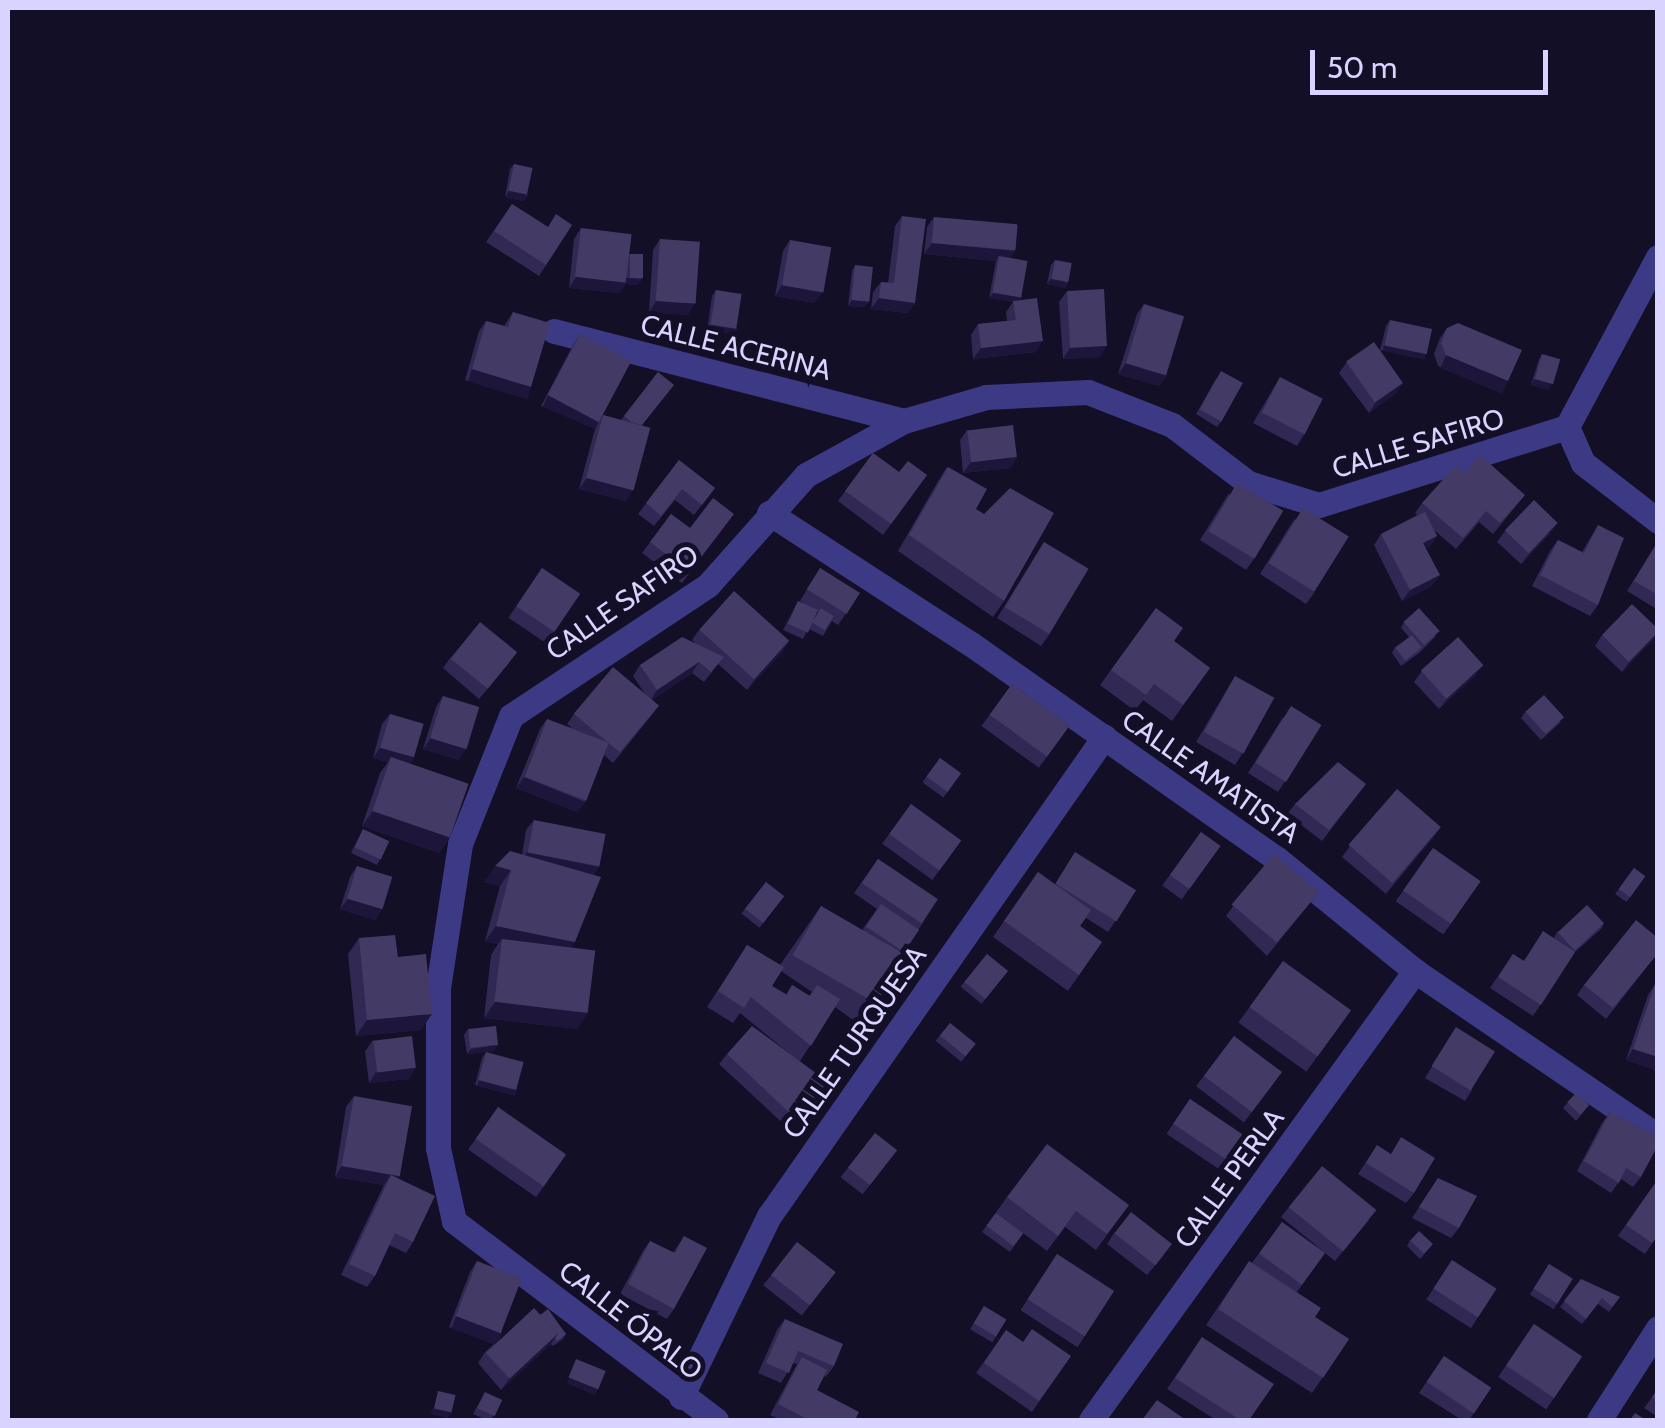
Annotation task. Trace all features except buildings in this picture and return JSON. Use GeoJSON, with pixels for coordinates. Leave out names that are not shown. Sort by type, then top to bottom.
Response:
{"type":"FeatureCollection","features":[{"type":"Feature","properties":{"kind":"street"},"geometry":{"type":"LineString","coordinates":[[1658,256],[1567,428],[1584,463],[1658,521]]}},
{"type":"Feature","properties":{"kind":"street","name":"CALLE ACERINA"},"geometry":{"type":"LineString","coordinates":[[554,332],[904,421]]}},
{"type":"Feature","properties":{"kind":"street","name":"CALLE SAFIRO"},"geometry":{"type":"LineString","coordinates":[[511,1265],[454,1222],[438,1148],[438,988],[460,844],[511,716],[708,585],[806,475],[904,421],[986,398],[1088,392],[1172,426],[1248,483],[1319,505],[1567,428]]}},
{"type":"Feature","properties":{"kind":"street","name":"CALLE AMATISTA"},"geometry":{"type":"LineString","coordinates":[[769,513],[1104,737],[1416,972],[1658,1136]]}},
{"type":"Feature","properties":{"kind":"street","name":"CALLE TURQUESA"},"geometry":{"type":"LineString","coordinates":[[681,1397],[769,1216],[1104,737]]}},
{"type":"Feature","properties":{"kind":"street","name":"CALLE PERLA"},"geometry":{"type":"LineString","coordinates":[[1090,1420],[1416,972]]}},
{"type":"Feature","properties":{"kind":"street","name":"CALLE ÓPALO"},"geometry":{"type":"LineString","coordinates":[[511,1265],[716,1420]]}},
{"type":"Feature","properties":{"kind":"street"},"geometry":{"type":"LineString","coordinates":[[1598,1420],[1658,1328]]}}]}
